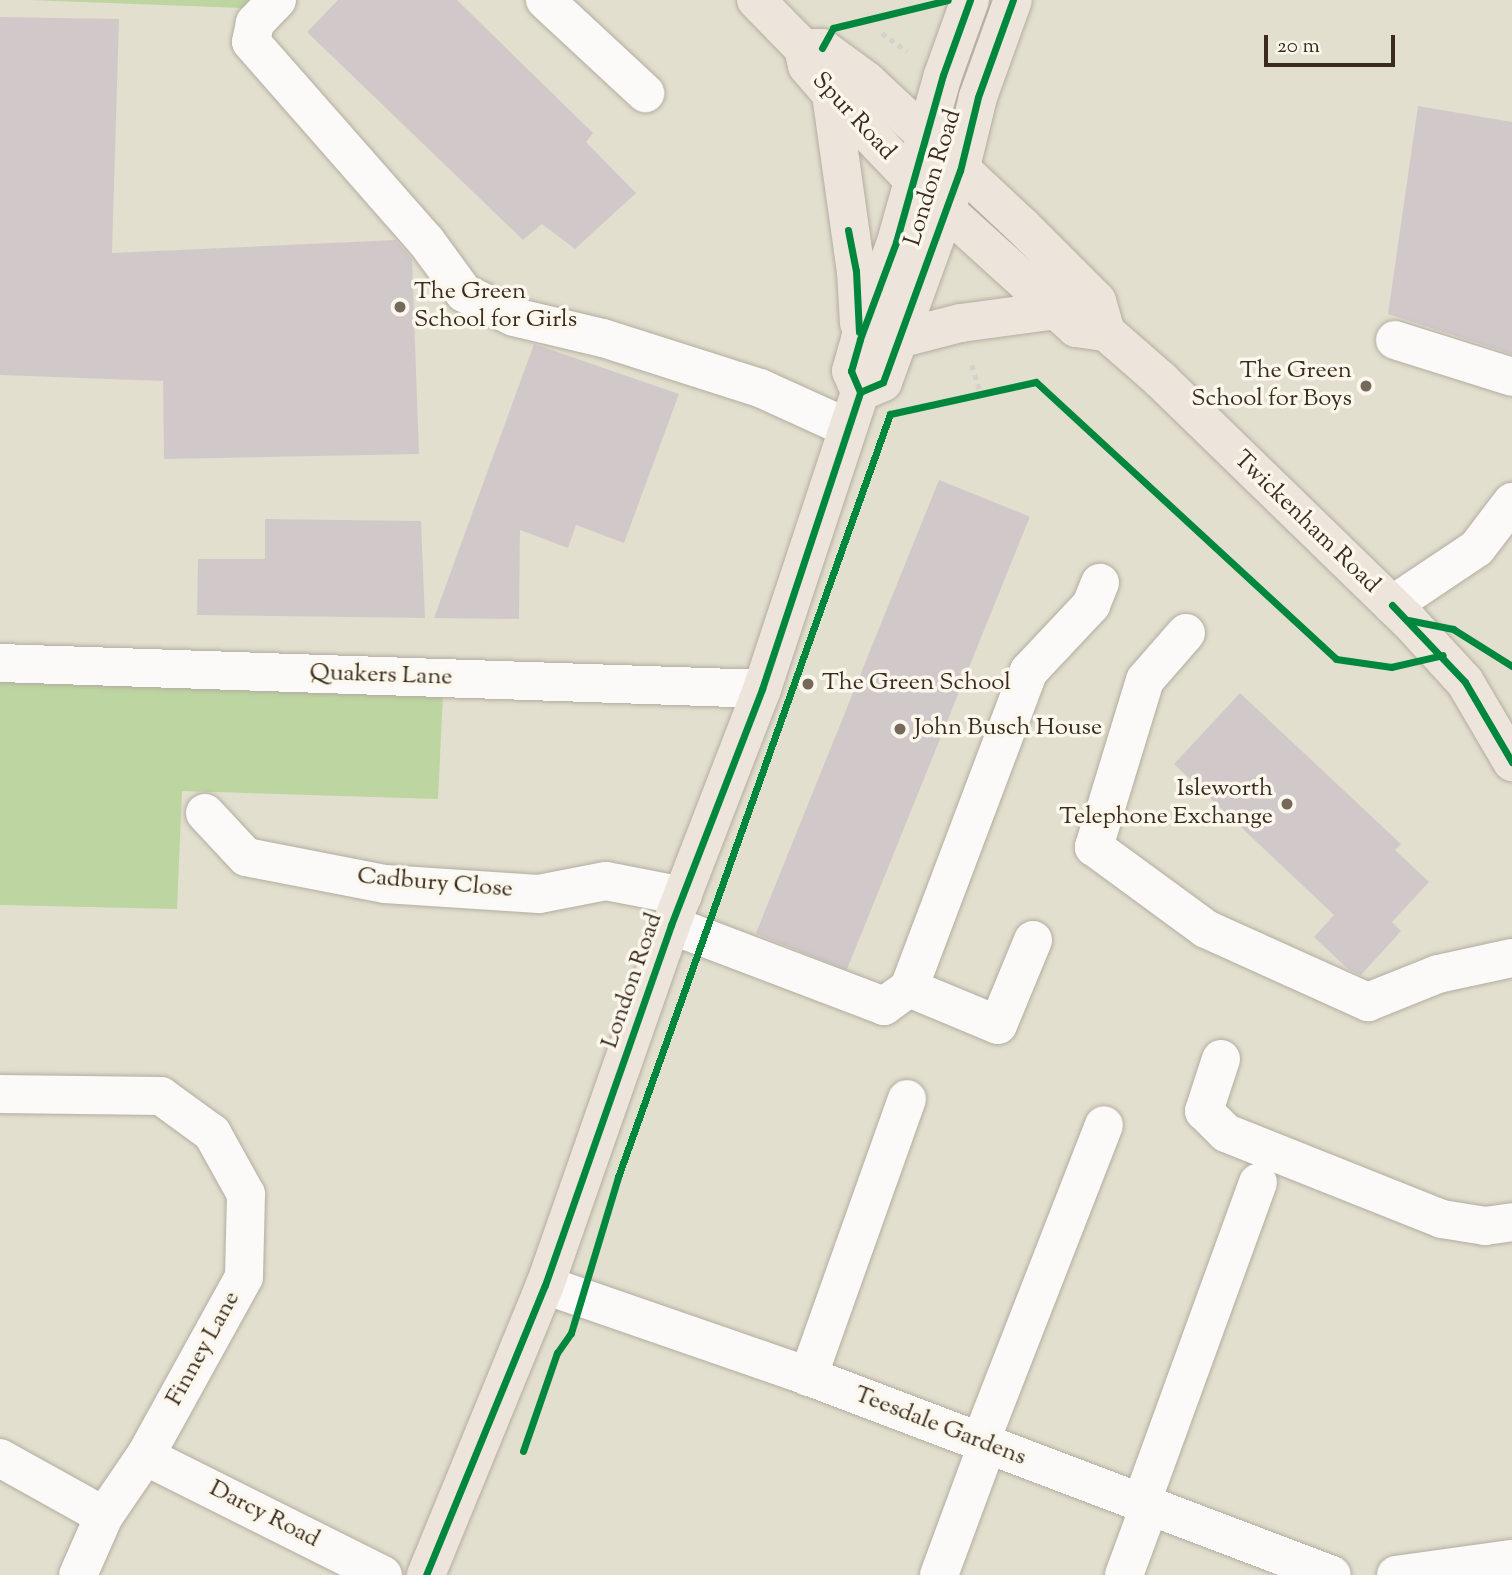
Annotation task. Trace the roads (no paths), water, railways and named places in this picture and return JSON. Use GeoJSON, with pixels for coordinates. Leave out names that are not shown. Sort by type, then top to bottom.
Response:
{"type":"FeatureCollection","features":[{"type":"Feature","properties":{"kind":"main road","name":"Spur Road"},"geometry":{"type":"LineString","coordinates":[[755,0],[803,48],[807,66],[831,94],[914,180],[946,209]]}},
{"type":"Feature","properties":{"kind":"main road","name":"London Road"},"geometry":{"type":"LineString","coordinates":[[426,1575],[545,1285],[677,910],[762,690],[853,410],[852,372],[860,339],[914,180],[970,0]]}},
{"type":"Feature","properties":{"kind":"main road","name":"London Road"},"geometry":{"type":"LineString","coordinates":[[853,410],[883,382],[960,171],[978,97],[1013,0]]}},
{"type":"Feature","properties":{"kind":"main road","name":"Spur Road"},"geometry":{"type":"LineString","coordinates":[[803,48],[822,48],[833,56],[927,136],[960,171]]}},
{"type":"Feature","properties":{"kind":"main road"},"geometry":{"type":"LineString","coordinates":[[831,94],[856,271],[860,339]]}},
{"type":"Feature","properties":{"kind":"main road","name":"Twickenham Road"},"geometry":{"type":"LineString","coordinates":[[960,171],[1097,301],[1106,332],[1392,605],[1499,714],[1512,762]]}},
{"type":"Feature","properties":{"kind":"main road"},"geometry":{"type":"LineString","coordinates":[[946,209],[1076,328],[1106,332]]}},
{"type":"Feature","properties":{"kind":"main road"},"geometry":{"type":"LineString","coordinates":[[898,340],[961,323],[1057,310]]}},
{"type":"Feature","properties":{"kind":"street"},"geometry":{"type":"LineString","coordinates":[[277,0],[255,23],[251,42],[426,241],[464,293],[514,317],[603,338],[760,388],[853,410]]}},
{"type":"Feature","properties":{"kind":"street"},"geometry":{"type":"LineString","coordinates":[[545,0],[645,93]]}},
{"type":"Feature","properties":{"kind":"street"},"geometry":{"type":"LineString","coordinates":[[1395,340],[1512,377]]}},
{"type":"Feature","properties":{"kind":"street"},"geometry":{"type":"LineString","coordinates":[[1392,605],[1477,548],[1512,502]]}},
{"type":"Feature","properties":{"kind":"street"},"geometry":{"type":"LineString","coordinates":[[1033,940],[999,1024],[909,988],[1029,671],[1091,606],[1100,583]]}},
{"type":"Feature","properties":{"kind":"street"},"geometry":{"type":"LineString","coordinates":[[1185,633],[1144,680],[1094,847],[1206,929],[1368,1002],[1438,974],[1512,958]]}},
{"type":"Feature","properties":{"kind":"street","name":"Quakers Lane"},"geometry":{"type":"LineString","coordinates":[[0,663],[762,690]]}},
{"type":"Feature","properties":{"kind":"street","name":"Cadbury Close"},"geometry":{"type":"LineString","coordinates":[[205,813],[246,857],[385,884],[539,894],[606,881],[677,910],[884,1006],[909,988]]}},
{"type":"Feature","properties":{"kind":"street"},"geometry":{"type":"LineString","coordinates":[[1221,1059],[1204,1111],[1226,1133],[1442,1219],[1485,1226],[1512,1222]]}},
{"type":"Feature","properties":{"kind":"street","name":"Finney Lane"},"geometry":{"type":"LineString","coordinates":[[0,1094],[161,1096],[212,1133],[246,1194],[244,1277],[145,1456],[104,1516],[78,1575]]}},
{"type":"Feature","properties":{"kind":"street"},"geometry":{"type":"LineString","coordinates":[[808,1377],[907,1099]]}},
{"type":"Feature","properties":{"kind":"street"},"geometry":{"type":"LineString","coordinates":[[939,1575],[984,1444],[1104,1125]]}},
{"type":"Feature","properties":{"kind":"street"},"geometry":{"type":"LineString","coordinates":[[1124,1575],[1145,1506],[1258,1183]]}},
{"type":"Feature","properties":{"kind":"street","name":"Teesdale Gardens"},"geometry":{"type":"LineString","coordinates":[[545,1285],[808,1377],[1314,1572]]}},
{"type":"Feature","properties":{"kind":"street","name":"Darcy Road"},"geometry":{"type":"LineString","coordinates":[[145,1456],[383,1575]]}},
{"type":"Feature","properties":{"kind":"street"},"geometry":{"type":"LineString","coordinates":[[0,1458],[104,1516]]}},
{"type":"Feature","properties":{"kind":"street"},"geometry":{"type":"LineString","coordinates":[[1396,1575],[1512,1559]]}},
{"type":"Feature","properties":{"kind":"place","name":"The Green School for Girls"},"geometry":{"type":"Point","coordinates":[400,307]}},
{"type":"Feature","properties":{"kind":"place","name":"The Green School for Boys"},"geometry":{"type":"Point","coordinates":[1366,386]}},
{"type":"Feature","properties":{"kind":"place","name":"The Green School"},"geometry":{"type":"Point","coordinates":[808,684]}},
{"type":"Feature","properties":{"kind":"place","name":"John Busch House"},"geometry":{"type":"Point","coordinates":[900,729]}},
{"type":"Feature","properties":{"kind":"place","name":"Isleworth Telephone Exchange"},"geometry":{"type":"Point","coordinates":[1287,804]}}]}
